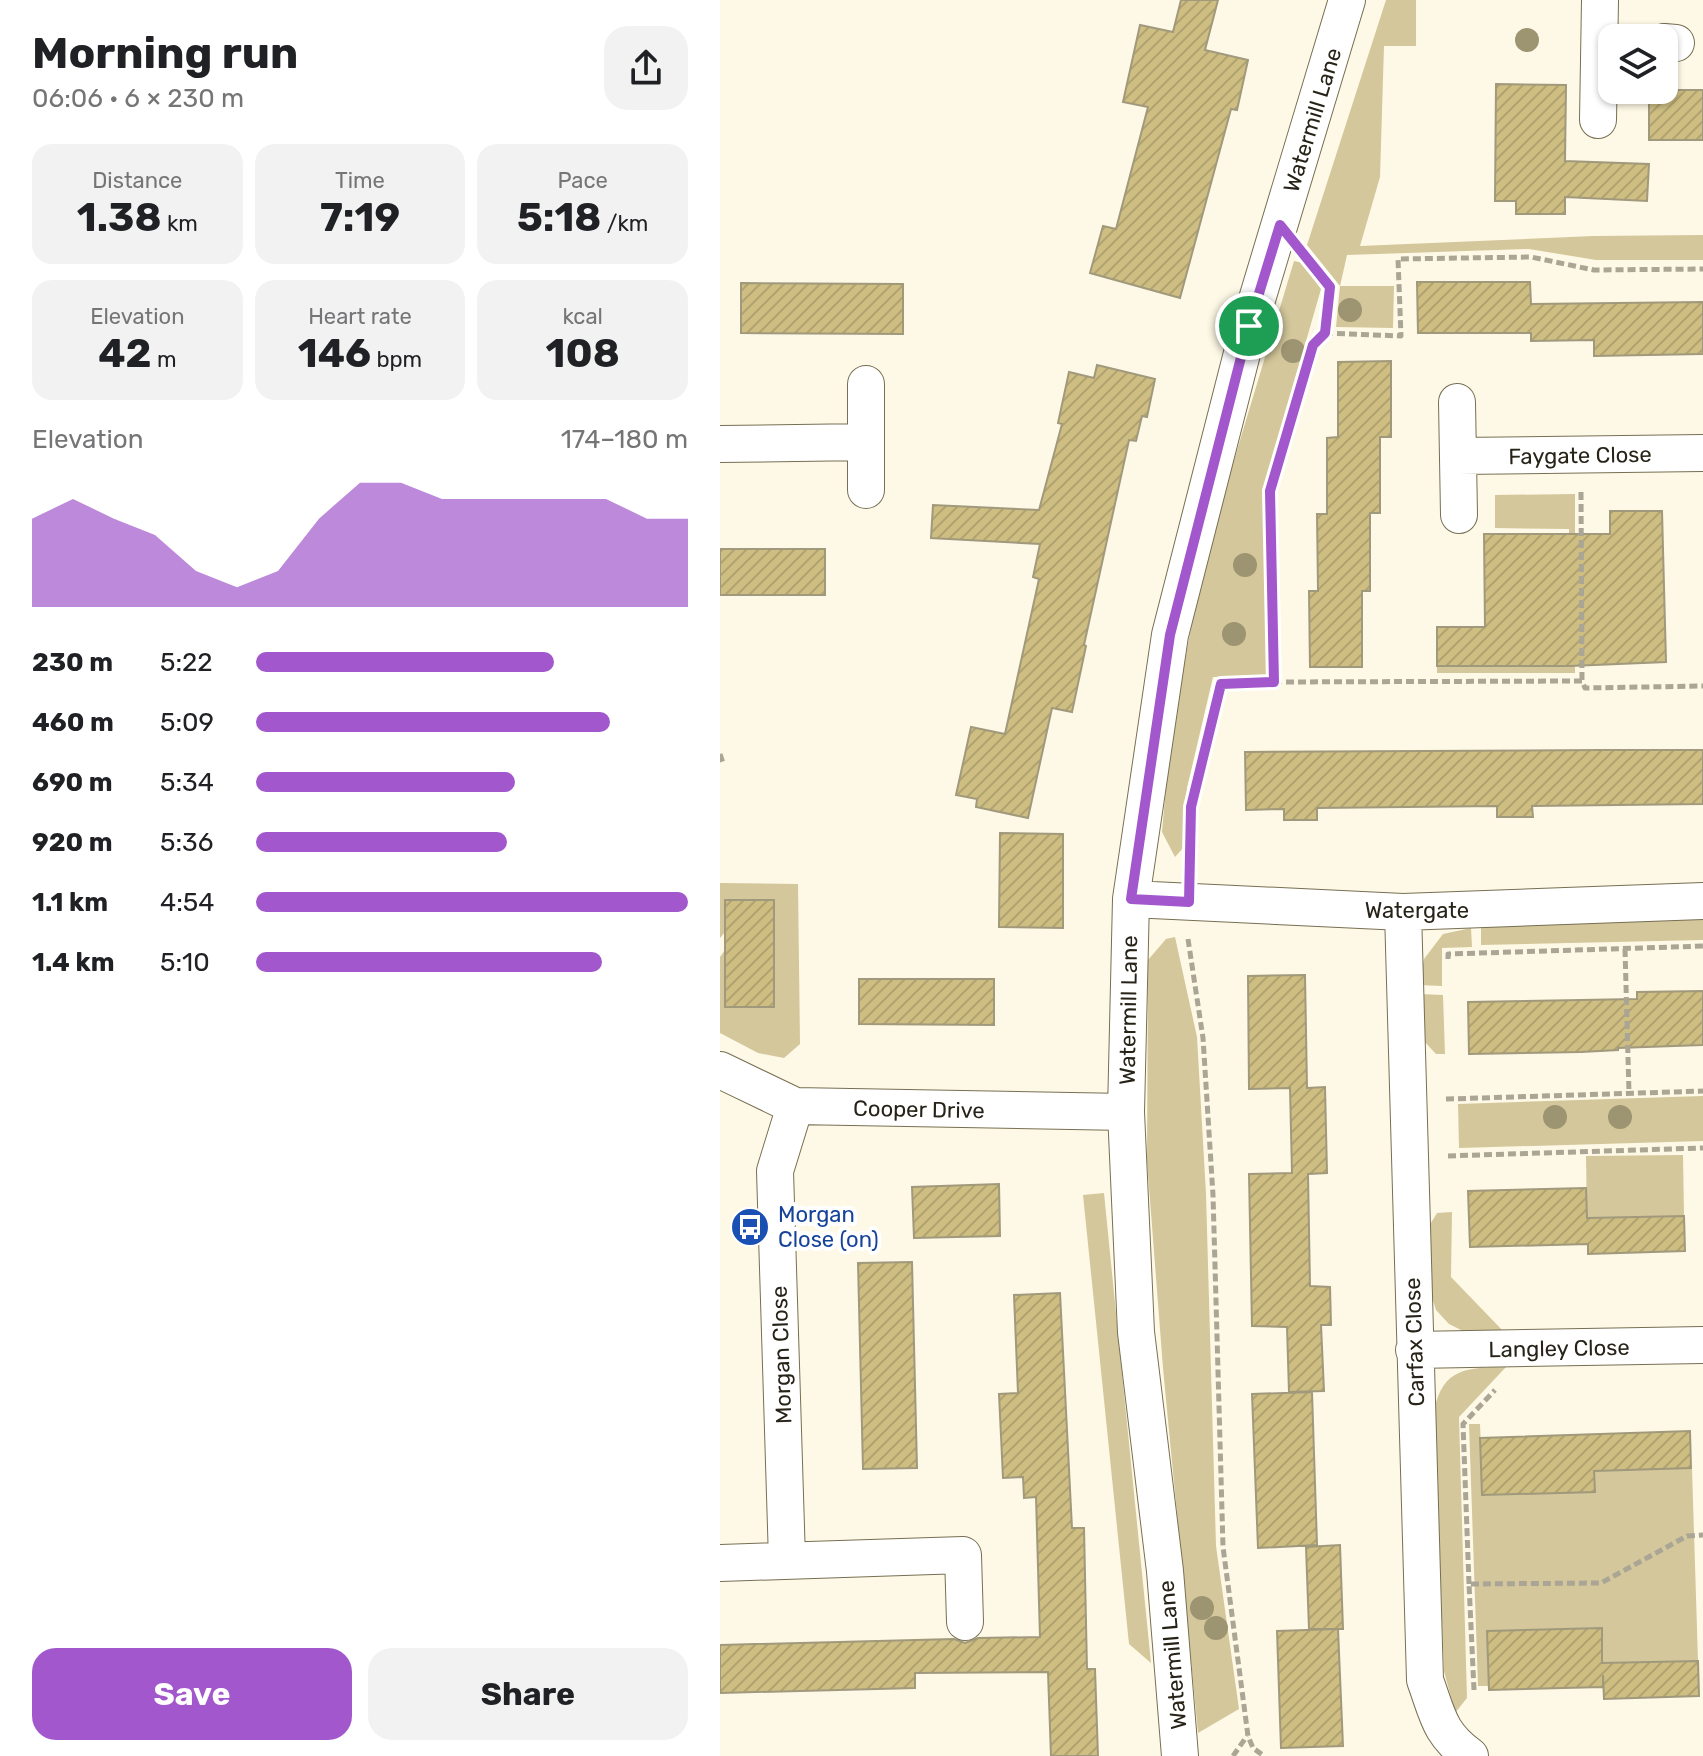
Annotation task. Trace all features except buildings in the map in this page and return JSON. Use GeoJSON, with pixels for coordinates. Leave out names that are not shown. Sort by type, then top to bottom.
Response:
{"type":"FeatureCollection","features":[{"type":"Feature","properties":{"kind":"street","name":"Watermill Lane"},"geometry":{"type":"LineString","coordinates":[[1180,1756],[1165,1571],[1136,1332],[1126,1112],[1131,899],[1170,635],[1249,326],[1347,0]]}},
{"type":"Feature","properties":{"kind":"street"},"geometry":{"type":"LineString","coordinates":[[1600,0],[1604,24]]}},
{"type":"Feature","properties":{"kind":"street"},"geometry":{"type":"LineString","coordinates":[[1598,120],[1600,104]]}},
{"type":"Feature","properties":{"kind":"street"},"geometry":{"type":"LineString","coordinates":[[866,384],[866,490]]}},
{"type":"Feature","properties":{"kind":"street"},"geometry":{"type":"LineString","coordinates":[[1457,402],[1459,515]]}},
{"type":"Feature","properties":{"kind":"street"},"geometry":{"type":"LineString","coordinates":[[720,444],[866,442]]}},
{"type":"Feature","properties":{"kind":"street","name":"Faygate Close"},"geometry":{"type":"LineString","coordinates":[[1458,456],[1703,453]]}},
{"type":"Feature","properties":{"kind":"street","name":"Watergate"},"geometry":{"type":"LineString","coordinates":[[1131,899],[1403,912],[1703,901]]}},
{"type":"Feature","properties":{"kind":"street","name":"Carfax Close"},"geometry":{"type":"LineString","coordinates":[[1403,912],[1425,1680],[1443,1731],[1451,1742],[1470,1756]]}},
{"type":"Feature","properties":{"kind":"street","name":"Cooper Drive"},"geometry":{"type":"LineString","coordinates":[[720,1070],[795,1106],[1126,1112]]}},
{"type":"Feature","properties":{"kind":"street","name":"Morgan Close"},"geometry":{"type":"LineString","coordinates":[[787,1560],[775,1171],[795,1106]]}},
{"type":"Feature","properties":{"kind":"street","name":"Langley Close"},"geometry":{"type":"LineString","coordinates":[[1414,1350],[1703,1345]]}},
{"type":"Feature","properties":{"kind":"street"},"geometry":{"type":"LineString","coordinates":[[720,1563],[963,1555],[965,1622]]}},
{"type":"Feature","properties":{"kind":"path"},"geometry":{"type":"LineString","coordinates":[[1274,682],[1270,491],[1313,345],[1325,333],[1330,287],[1280,225]]}},
{"type":"Feature","properties":{"kind":"path"},"geometry":{"type":"LineString","coordinates":[[1325,333],[1401,336],[1398,259],[1531,257],[1594,270],[1703,269]]}},
{"type":"Feature","properties":{"kind":"path"},"geometry":{"type":"LineString","coordinates":[[1580,455],[1582,681],[1585,688],[1703,686]]}},
{"type":"Feature","properties":{"kind":"path"},"geometry":{"type":"LineString","coordinates":[[1264,1756],[1253,1748],[1248,1736],[1223,1547],[1213,1195],[1203,1038],[1187,935],[1191,807],[1221,684],[1582,681]]}},
{"type":"Feature","properties":{"kind":"path"},"geometry":{"type":"LineString","coordinates":[[720,754],[723,763]]}},
{"type":"Feature","properties":{"kind":"path"},"geometry":{"type":"LineString","coordinates":[[1448,966],[1448,954],[1703,946]]}},
{"type":"Feature","properties":{"kind":"path"},"geometry":{"type":"LineString","coordinates":[[1625,949],[1629,1093]]}},
{"type":"Feature","properties":{"kind":"path"},"geometry":{"type":"LineString","coordinates":[[1409,1100],[1703,1091]]}},
{"type":"Feature","properties":{"kind":"path"},"geometry":{"type":"LineString","coordinates":[[1409,1158],[1703,1148]]}},
{"type":"Feature","properties":{"kind":"path"},"geometry":{"type":"LineString","coordinates":[[1443,1731],[1475,1703],[1463,1424],[1531,1350]]}},
{"type":"Feature","properties":{"kind":"path"},"geometry":{"type":"LineString","coordinates":[[1469,1584],[1601,1583],[1687,1536],[1703,1535]]}},
{"type":"Feature","properties":{"kind":"path"},"geometry":{"type":"LineString","coordinates":[[1233,1756],[1248,1736]]}},
{"type":"Feature","properties":{"kind":"shaded area"},"geometry":{"type":"Polygon","coordinates":[[[1386,0],[1416,0],[1416,46],[1384,46],[1380,177],[1360,246],[1593,236],[1703,235],[1703,260],[1596,260],[1529,249],[1347,255],[1340,286],[1307,245],[1386,0]]]}},
{"type":"Feature","properties":{"kind":"shaded area"},"geometry":{"type":"Polygon","coordinates":[[[1294,261],[1303,263],[1321,289],[1263,491],[1268,676],[1213,677],[1187,788],[1183,848],[1175,857],[1162,832],[1170,740],[1191,628],[1228,480],[1294,261]]]}},
{"type":"Feature","properties":{"kind":"shaded area"},"geometry":{"type":"Polygon","coordinates":[[[1340,286],[1394,286],[1393,328],[1336,327],[1340,286]]]}},
{"type":"Feature","properties":{"kind":"shaded area"},"geometry":{"type":"Polygon","coordinates":[[[1575,494],[1575,673],[1437,673],[1437,666],[1570,666],[1569,529],[1495,528],[1495,495],[1575,494]]]}},
{"type":"Feature","properties":{"kind":"shaded area"},"geometry":{"type":"Polygon","coordinates":[[[720,883],[798,884],[800,1044],[784,1058],[758,1053],[720,1033],[720,957],[725,950],[725,1007],[774,1007],[774,900],[725,900],[725,932],[720,938],[720,883]]]}},
{"type":"Feature","properties":{"kind":"shaded area"},"geometry":{"type":"Polygon","coordinates":[[[1703,919],[1703,940],[1481,945],[1481,924],[1703,919]]]}},
{"type":"Feature","properties":{"kind":"shaded area"},"geometry":{"type":"Polygon","coordinates":[[[1471,928],[1472,947],[1442,948],[1442,986],[1419,985],[1424,959],[1443,934],[1471,928]]]}},
{"type":"Feature","properties":{"kind":"shaded area"},"geometry":{"type":"Polygon","coordinates":[[[1175,937],[1197,1037],[1206,1194],[1216,1546],[1239,1709],[1198,1733],[1163,1368],[1147,1161],[1148,960],[1166,939],[1175,937]]]}},
{"type":"Feature","properties":{"kind":"shaded area"},"geometry":{"type":"Polygon","coordinates":[[[1420,994],[1443,995],[1445,1054],[1436,1054],[1422,1039],[1420,994]]]}},
{"type":"Feature","properties":{"kind":"shaded area"},"geometry":{"type":"Polygon","coordinates":[[[1703,1096],[1703,1141],[1459,1148],[1458,1104],[1703,1096]]]}},
{"type":"Feature","properties":{"kind":"shaded area"},"geometry":{"type":"Polygon","coordinates":[[[1683,1155],[1684,1216],[1587,1218],[1586,1156],[1683,1155]]]}},
{"type":"Feature","properties":{"kind":"shaded area"},"geometry":{"type":"Polygon","coordinates":[[[1104,1193],[1151,1663],[1129,1644],[1083,1195],[1104,1193]]]}},
{"type":"Feature","properties":{"kind":"shaded area"},"geometry":{"type":"Polygon","coordinates":[[[1452,1212],[1451,1277],[1505,1333],[1465,1332],[1449,1324],[1436,1310],[1428,1285],[1426,1231],[1437,1213],[1452,1212]]]}},
{"type":"Feature","properties":{"kind":"shaded area"},"geometry":{"type":"Polygon","coordinates":[[[1506,1367],[1459,1417],[1467,1698],[1455,1713],[1444,1671],[1434,1411],[1438,1397],[1450,1378],[1468,1370],[1506,1367]]]}},
{"type":"Feature","properties":{"kind":"shaded area"},"geometry":{"type":"Polygon","coordinates":[[[1469,1424],[1480,1424],[1483,1495],[1594,1492],[1594,1471],[1692,1468],[1698,1661],[1602,1663],[1602,1629],[1487,1632],[1489,1686],[1478,1686],[1469,1424]]]}},
{"type":"Feature","properties":{"kind":"place","name":"Morgan Close (on)"},"geometry":{"type":"Point","coordinates":[750,1227]}},
{"type":"Feature","properties":{"kind":"route"},"geometry":{"type":"LineString","coordinates":[[1280,225],[1330,287],[1325,333],[1313,345],[1270,491],[1274,682],[1221,684],[1191,807],[1189,902],[1131,899],[1170,635],[1249,326],[1280,225]]}}]}
